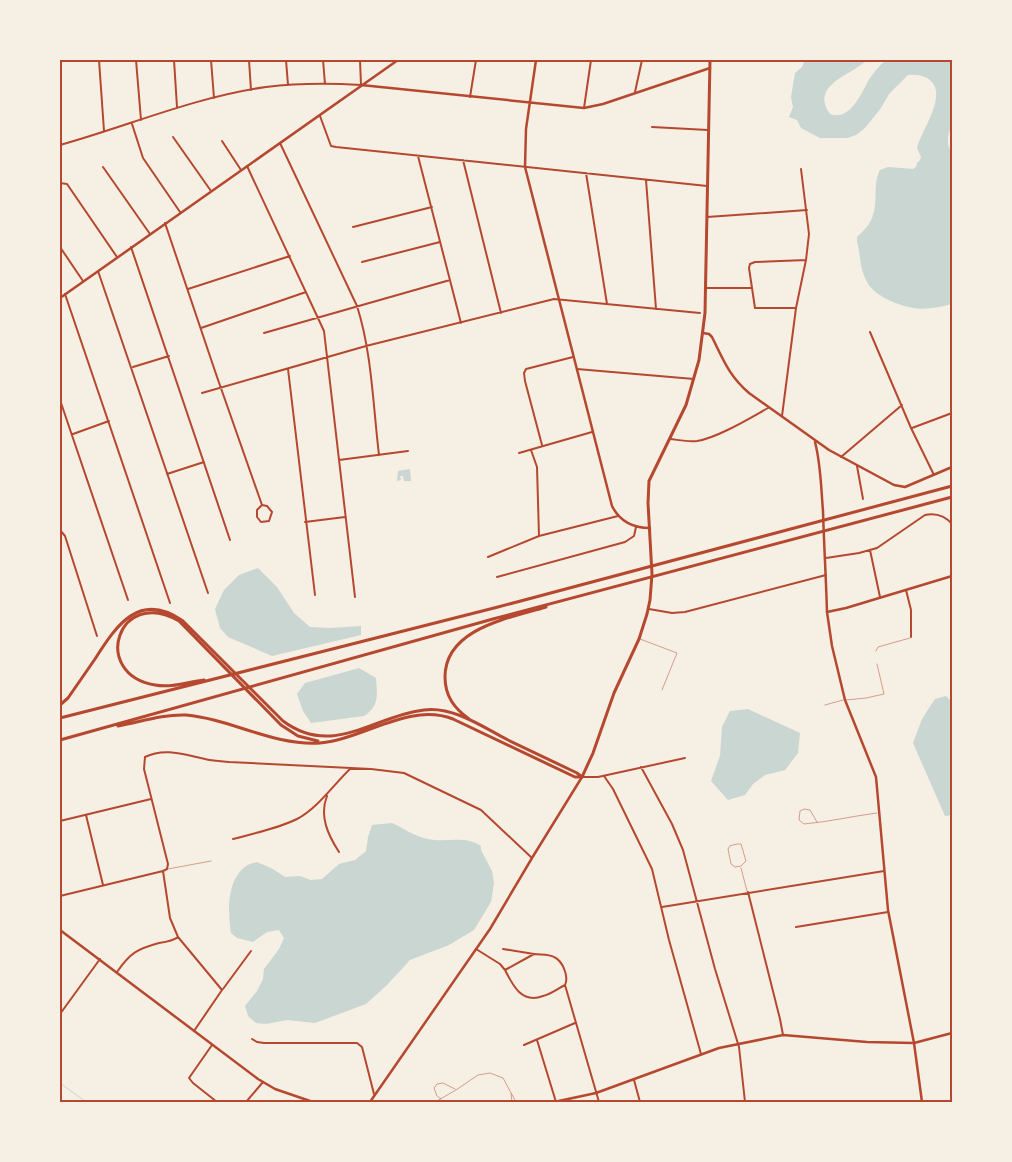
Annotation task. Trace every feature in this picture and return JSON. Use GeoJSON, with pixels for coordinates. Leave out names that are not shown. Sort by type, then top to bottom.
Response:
{"type":"FeatureCollection","features":[{"type":"Feature","properties":{"kind":"main road"},"geometry":{"type":"LineString","coordinates":[[60,298],[398,60]]}},
{"type":"Feature","properties":{"kind":"main road"},"geometry":{"type":"LineString","coordinates":[[536,60],[525,136],[525,167],[612,506],[618,516],[629,525],[636,528],[650,528]]}},
{"type":"Feature","properties":{"kind":"main road"},"geometry":{"type":"LineString","coordinates":[[370,1102],[499,915],[582,777],[593,753],[614,693],[639,638],[648,609],[652,574],[648,498],[649,481],[686,405],[704,333],[710,60]]}},
{"type":"Feature","properties":{"kind":"main road"},"geometry":{"type":"LineString","coordinates":[[361,85],[584,108],[710,68]]}},
{"type":"Feature","properties":{"kind":"main road"},"geometry":{"type":"LineString","coordinates":[[704,333],[712,337],[726,368],[739,384],[782,418],[857,466],[899,487],[910,485],[952,467]]}},
{"type":"Feature","properties":{"kind":"main road"},"geometry":{"type":"LineString","coordinates":[[815,440],[820,468],[830,640],[845,700],[876,777],[888,912],[914,1043],[922,1102]]}},
{"type":"Feature","properties":{"kind":"main road"},"geometry":{"type":"LineString","coordinates":[[60,718],[643,569],[952,486]]}},
{"type":"Feature","properties":{"kind":"main road"},"geometry":{"type":"LineString","coordinates":[[60,740],[645,578],[952,497]]}},
{"type":"Feature","properties":{"kind":"main road"},"geometry":{"type":"LineString","coordinates":[[827,612],[952,576]]}},
{"type":"Feature","properties":{"kind":"main road"},"geometry":{"type":"LineString","coordinates":[[473,722],[452,704],[446,689],[447,663],[459,643],[479,630],[580,596]]}},
{"type":"Feature","properties":{"kind":"main road"},"geometry":{"type":"LineString","coordinates":[[60,705],[68,698],[112,632],[129,617],[141,611],[160,610],[179,618],[281,725],[298,736],[319,741],[344,738]]}},
{"type":"Feature","properties":{"kind":"main road"},"geometry":{"type":"LineString","coordinates":[[217,678],[166,686],[144,682],[133,676],[122,664],[118,654],[119,638],[127,623],[139,616],[150,613],[164,614],[179,622],[224,664]]}},
{"type":"Feature","properties":{"kind":"main road"},"geometry":{"type":"LineString","coordinates":[[255,696],[297,731],[312,736],[330,737],[342,735],[407,713],[428,709],[449,712],[473,722],[582,777]]}},
{"type":"Feature","properties":{"kind":"main road"},"geometry":{"type":"LineString","coordinates":[[85,733],[162,716],[177,715],[201,718],[276,738],[298,742],[321,743],[344,738],[417,715],[443,715],[575,777],[582,777]]}},
{"type":"Feature","properties":{"kind":"main road"},"geometry":{"type":"LineString","coordinates":[[60,930],[263,1082],[275,1089],[313,1102]]}},
{"type":"Feature","properties":{"kind":"main road"},"geometry":{"type":"LineString","coordinates":[[555,1102],[596,1093],[701,1054],[782,1035],[867,1042],[914,1043],[952,1033]]}},
{"type":"Feature","properties":{"kind":"street"},"geometry":{"type":"LineString","coordinates":[[99,60],[104,132]]}},
{"type":"Feature","properties":{"kind":"street"},"geometry":{"type":"LineString","coordinates":[[136,60],[141,120]]}},
{"type":"Feature","properties":{"kind":"street"},"geometry":{"type":"LineString","coordinates":[[174,60],[178,109]]}},
{"type":"Feature","properties":{"kind":"street"},"geometry":{"type":"LineString","coordinates":[[211,60],[214,98]]}},
{"type":"Feature","properties":{"kind":"street"},"geometry":{"type":"LineString","coordinates":[[248,60],[251,90]]}},
{"type":"Feature","properties":{"kind":"street"},"geometry":{"type":"LineString","coordinates":[[286,60],[288,85]]}},
{"type":"Feature","properties":{"kind":"street"},"geometry":{"type":"LineString","coordinates":[[323,60],[325,84]]}},
{"type":"Feature","properties":{"kind":"street"},"geometry":{"type":"LineString","coordinates":[[60,145],[214,98],[251,90],[288,85],[361,85],[360,60]]}},
{"type":"Feature","properties":{"kind":"street"},"geometry":{"type":"LineString","coordinates":[[470,97],[476,60]]}},
{"type":"Feature","properties":{"kind":"street"},"geometry":{"type":"LineString","coordinates":[[584,108],[591,60]]}},
{"type":"Feature","properties":{"kind":"street"},"geometry":{"type":"LineString","coordinates":[[635,93],[642,60]]}},
{"type":"Feature","properties":{"kind":"street"},"geometry":{"type":"LineString","coordinates":[[320,116],[331,146],[707,186]]}},
{"type":"Feature","properties":{"kind":"street"},"geometry":{"type":"LineString","coordinates":[[132,124],[143,158],[180,212]]}},
{"type":"Feature","properties":{"kind":"street"},"geometry":{"type":"LineString","coordinates":[[652,127],[708,130]]}},
{"type":"Feature","properties":{"kind":"street"},"geometry":{"type":"LineString","coordinates":[[173,137],[211,191]]}},
{"type":"Feature","properties":{"kind":"street"},"geometry":{"type":"LineString","coordinates":[[222,141],[241,170]]}},
{"type":"Feature","properties":{"kind":"street"},"geometry":{"type":"LineString","coordinates":[[280,143],[357,306],[362,321],[379,455]]}},
{"type":"Feature","properties":{"kind":"street"},"geometry":{"type":"LineString","coordinates":[[418,156],[461,323]]}},
{"type":"Feature","properties":{"kind":"street"},"geometry":{"type":"LineString","coordinates":[[463,160],[502,313]]}},
{"type":"Feature","properties":{"kind":"street"},"geometry":{"type":"LineString","coordinates":[[247,166],[324,330],[355,598]]}},
{"type":"Feature","properties":{"kind":"street"},"geometry":{"type":"LineString","coordinates":[[104,167],[150,234]]}},
{"type":"Feature","properties":{"kind":"street"},"geometry":{"type":"LineString","coordinates":[[782,418],[796,308],[806,260],[809,234],[801,169]]}},
{"type":"Feature","properties":{"kind":"street"},"geometry":{"type":"LineString","coordinates":[[586,173],[607,304]]}},
{"type":"Feature","properties":{"kind":"street"},"geometry":{"type":"LineString","coordinates":[[646,180],[656,309]]}},
{"type":"Feature","properties":{"kind":"street"},"geometry":{"type":"LineString","coordinates":[[61,183],[67,184],[117,257]]}},
{"type":"Feature","properties":{"kind":"street"},"geometry":{"type":"LineString","coordinates":[[353,227],[432,206]]}},
{"type":"Feature","properties":{"kind":"street"},"geometry":{"type":"LineString","coordinates":[[706,217],[807,210]]}},
{"type":"Feature","properties":{"kind":"street"},"geometry":{"type":"LineString","coordinates":[[165,223],[262,506]]}},
{"type":"Feature","properties":{"kind":"street"},"geometry":{"type":"LineString","coordinates":[[362,262],[440,242]]}},
{"type":"Feature","properties":{"kind":"street"},"geometry":{"type":"LineString","coordinates":[[60,247],[83,281]]}},
{"type":"Feature","properties":{"kind":"street"},"geometry":{"type":"LineString","coordinates":[[131,247],[230,540]]}},
{"type":"Feature","properties":{"kind":"street"},"geometry":{"type":"LineString","coordinates":[[188,289],[290,256]]}},
{"type":"Feature","properties":{"kind":"street"},"geometry":{"type":"LineString","coordinates":[[796,308],[755,308],[751,288],[750,264],[755,262],[806,260]]}},
{"type":"Feature","properties":{"kind":"street"},"geometry":{"type":"LineString","coordinates":[[98,270],[208,593]]}},
{"type":"Feature","properties":{"kind":"street"},"geometry":{"type":"LineString","coordinates":[[264,334],[450,280]]}},
{"type":"Feature","properties":{"kind":"street"},"geometry":{"type":"LineString","coordinates":[[705,288],[751,288]]}},
{"type":"Feature","properties":{"kind":"street"},"geometry":{"type":"LineString","coordinates":[[201,328],[306,292]]}},
{"type":"Feature","properties":{"kind":"street"},"geometry":{"type":"LineString","coordinates":[[65,294],[170,603]]}},
{"type":"Feature","properties":{"kind":"street"},"geometry":{"type":"LineString","coordinates":[[202,393],[366,346],[554,299],[700,313]]}},
{"type":"Feature","properties":{"kind":"street"},"geometry":{"type":"LineString","coordinates":[[870,332],[911,428],[934,475]]}},
{"type":"Feature","properties":{"kind":"street"},"geometry":{"type":"LineString","coordinates":[[132,367],[168,356]]}},
{"type":"Feature","properties":{"kind":"street"},"geometry":{"type":"LineString","coordinates":[[542,446],[524,381],[524,373],[526,369],[574,357]]}},
{"type":"Feature","properties":{"kind":"street"},"geometry":{"type":"LineString","coordinates":[[288,369],[315,595]]}},
{"type":"Feature","properties":{"kind":"street"},"geometry":{"type":"LineString","coordinates":[[576,369],[694,379]]}},
{"type":"Feature","properties":{"kind":"street"},"geometry":{"type":"LineString","coordinates":[[60,400],[128,600]]}},
{"type":"Feature","properties":{"kind":"street"},"geometry":{"type":"LineString","coordinates":[[841,457],[902,405]]}},
{"type":"Feature","properties":{"kind":"street"},"geometry":{"type":"LineString","coordinates":[[670,438],[690,441],[710,437],[768,408]]}},
{"type":"Feature","properties":{"kind":"street"},"geometry":{"type":"LineString","coordinates":[[911,428],[952,413]]}},
{"type":"Feature","properties":{"kind":"street"},"geometry":{"type":"LineString","coordinates":[[72,434],[109,421]]}},
{"type":"Feature","properties":{"kind":"street"},"geometry":{"type":"LineString","coordinates":[[519,453],[592,432]]}},
{"type":"Feature","properties":{"kind":"street"},"geometry":{"type":"LineString","coordinates":[[532,450],[537,467],[539,536]]}},
{"type":"Feature","properties":{"kind":"street"},"geometry":{"type":"LineString","coordinates":[[339,460],[408,451]]}},
{"type":"Feature","properties":{"kind":"street"},"geometry":{"type":"LineString","coordinates":[[167,474],[204,462]]}},
{"type":"Feature","properties":{"kind":"street"},"geometry":{"type":"LineString","coordinates":[[857,466],[863,499]]}},
{"type":"Feature","properties":{"kind":"street"},"geometry":{"type":"LineString","coordinates":[[262,506],[267,506],[272,512],[269,521],[261,522],[257,517],[257,510],[262,506]]}},
{"type":"Feature","properties":{"kind":"street"},"geometry":{"type":"LineString","coordinates":[[826,558],[877,548],[919,518],[932,514],[944,517],[952,524]]}},
{"type":"Feature","properties":{"kind":"street"},"geometry":{"type":"LineString","coordinates":[[488,556],[539,536],[618,516]]}},
{"type":"Feature","properties":{"kind":"street"},"geometry":{"type":"LineString","coordinates":[[305,522],[345,517]]}},
{"type":"Feature","properties":{"kind":"street"},"geometry":{"type":"LineString","coordinates":[[497,577],[625,542],[634,536],[636,528]]}},
{"type":"Feature","properties":{"kind":"street"},"geometry":{"type":"LineString","coordinates":[[60,530],[65,536],[97,636]]}},
{"type":"Feature","properties":{"kind":"street"},"geometry":{"type":"LineString","coordinates":[[870,550],[880,597]]}},
{"type":"Feature","properties":{"kind":"street"},"geometry":{"type":"LineString","coordinates":[[648,609],[672,613],[685,612],[826,575]]}},
{"type":"Feature","properties":{"kind":"street"},"geometry":{"type":"LineString","coordinates":[[906,590],[911,610],[911,637]]}},
{"type":"Feature","properties":{"kind":"street"},"geometry":{"type":"LineString","coordinates":[[60,896],[167,869],[144,770],[145,757],[155,753],[172,752],[219,761],[404,773],[481,810],[532,858]]}},
{"type":"Feature","properties":{"kind":"street"},"geometry":{"type":"LineString","coordinates":[[582,777],[604,776],[685,758]]}},
{"type":"Feature","properties":{"kind":"street"},"geometry":{"type":"LineString","coordinates":[[641,767],[678,836],[683,850],[738,1044],[746,1102]]}},
{"type":"Feature","properties":{"kind":"street"},"geometry":{"type":"LineString","coordinates":[[233,840],[298,819],[328,794],[350,768]]}},
{"type":"Feature","properties":{"kind":"street"},"geometry":{"type":"LineString","coordinates":[[604,776],[613,789],[648,860],[701,1054]]}},
{"type":"Feature","properties":{"kind":"street"},"geometry":{"type":"LineString","coordinates":[[328,794],[323,810],[324,817],[333,842],[339,852]]}},
{"type":"Feature","properties":{"kind":"street"},"geometry":{"type":"LineString","coordinates":[[60,821],[151,799]]}},
{"type":"Feature","properties":{"kind":"street"},"geometry":{"type":"LineString","coordinates":[[86,815],[103,886]]}},
{"type":"Feature","properties":{"kind":"street"},"geometry":{"type":"LineString","coordinates":[[163,871],[170,918],[178,937],[222,990]]}},
{"type":"Feature","properties":{"kind":"street"},"geometry":{"type":"LineString","coordinates":[[661,907],[884,871]]}},
{"type":"Feature","properties":{"kind":"street"},"geometry":{"type":"LineString","coordinates":[[748,892],[780,1019],[782,1035]]}},
{"type":"Feature","properties":{"kind":"street"},"geometry":{"type":"LineString","coordinates":[[796,927],[888,912]]}},
{"type":"Feature","properties":{"kind":"street"},"geometry":{"type":"LineString","coordinates":[[117,972],[125,960],[140,948],[178,937]]}},
{"type":"Feature","properties":{"kind":"street"},"geometry":{"type":"LineString","coordinates":[[476,949],[500,964],[514,988],[520,994],[532,998],[543,997],[565,985]]}},
{"type":"Feature","properties":{"kind":"street"},"geometry":{"type":"LineString","coordinates":[[503,949],[554,956],[561,963],[566,974],[565,985],[575,1023],[599,1102]]}},
{"type":"Feature","properties":{"kind":"street"},"geometry":{"type":"LineString","coordinates":[[194,1031],[251,951]]}},
{"type":"Feature","properties":{"kind":"street"},"geometry":{"type":"LineString","coordinates":[[505,970],[534,954]]}},
{"type":"Feature","properties":{"kind":"street"},"geometry":{"type":"LineString","coordinates":[[60,1014],[100,960]]}},
{"type":"Feature","properties":{"kind":"street"},"geometry":{"type":"LineString","coordinates":[[524,1045],[575,1023]]}},
{"type":"Feature","properties":{"kind":"street"},"geometry":{"type":"LineString","coordinates":[[252,1038],[257,1042],[264,1043],[357,1042],[362,1047],[375,1097]]}},
{"type":"Feature","properties":{"kind":"street"},"geometry":{"type":"LineString","coordinates":[[537,1040],[555,1102]]}},
{"type":"Feature","properties":{"kind":"street"},"geometry":{"type":"LineString","coordinates":[[212,1045],[189,1078],[217,1102]]}},
{"type":"Feature","properties":{"kind":"street"},"geometry":{"type":"LineString","coordinates":[[634,1080],[640,1102]]}},
{"type":"Feature","properties":{"kind":"street"},"geometry":{"type":"LineString","coordinates":[[246,1102],[263,1082]]}},
{"type":"Feature","properties":{"kind":"lane"},"geometry":{"type":"LineString","coordinates":[[876,651],[878,647],[911,637]]}},
{"type":"Feature","properties":{"kind":"lane"},"geometry":{"type":"LineString","coordinates":[[639,638],[677,653],[662,690]]}},
{"type":"Feature","properties":{"kind":"lane"},"geometry":{"type":"LineString","coordinates":[[826,705],[884,694],[877,664]]}},
{"type":"Feature","properties":{"kind":"lane"},"geometry":{"type":"LineString","coordinates":[[817,822],[810,810],[804,809],[798,815],[801,823],[817,822],[879,813]]}},
{"type":"Feature","properties":{"kind":"lane"},"geometry":{"type":"LineString","coordinates":[[741,844],[746,861],[741,866],[735,867],[731,864],[728,854],[730,846],[741,844]]}},
{"type":"Feature","properties":{"kind":"lane"},"geometry":{"type":"LineString","coordinates":[[167,869],[212,861]]}},
{"type":"Feature","properties":{"kind":"lane"},"geometry":{"type":"LineString","coordinates":[[741,866],[748,892]]}},
{"type":"Feature","properties":{"kind":"lane"},"geometry":{"type":"LineString","coordinates":[[435,1102],[478,1075],[490,1073],[503,1078],[516,1102]]}},
{"type":"Feature","properties":{"kind":"lane"},"geometry":{"type":"LineString","coordinates":[[441,1099],[435,1094],[434,1088],[437,1084],[443,1083],[456,1090]]}},
{"type":"Feature","properties":{"kind":"lane"},"geometry":{"type":"LineString","coordinates":[[511,1092],[512,1102]]}},
{"type":"Feature","properties":{"kind":"shaded area"},"geometry":{"type":"Polygon","coordinates":[[[805,60],[868,60],[835,82],[826,92],[825,106],[830,114],[837,115],[844,114],[850,110],[879,66],[886,60],[952,60],[952,126],[948,140],[952,153],[952,304],[933,308],[913,308],[900,305],[881,296],[870,287],[864,277],[857,241],[857,237],[869,224],[874,212],[876,182],[880,170],[888,167],[913,169],[920,160],[921,157],[917,148],[935,102],[936,92],[934,84],[923,76],[908,75],[889,94],[881,108],[865,128],[856,135],[847,138],[820,138],[801,128],[797,120],[789,117],[793,107],[791,97],[795,73],[802,67],[805,60]]]}},
{"type":"Feature","properties":{"kind":"shaded area"},"geometry":{"type":"Polygon","coordinates":[[[410,469],[411,481],[404,481],[403,476],[400,476],[401,480],[397,481],[398,471],[410,469]]]}},
{"type":"Feature","properties":{"kind":"shaded area"},"geometry":{"type":"Polygon","coordinates":[[[258,568],[277,587],[294,613],[310,627],[361,626],[361,635],[272,656],[228,637],[220,628],[215,609],[224,590],[239,575],[258,568]]]}},
{"type":"Feature","properties":{"kind":"shaded area"},"geometry":{"type":"Polygon","coordinates":[[[359,668],[376,678],[376,699],[373,708],[364,716],[311,723],[303,711],[297,694],[305,683],[359,668]]]}},
{"type":"Feature","properties":{"kind":"shaded area"},"geometry":{"type":"Polygon","coordinates":[[[946,696],[952,702],[952,815],[945,816],[913,743],[922,719],[935,699],[946,696]]]}},
{"type":"Feature","properties":{"kind":"shaded area"},"geometry":{"type":"Polygon","coordinates":[[[748,709],[800,733],[798,753],[785,770],[765,775],[753,784],[745,795],[728,800],[711,781],[720,756],[722,727],[730,711],[748,709]]]}},
{"type":"Feature","properties":{"kind":"shaded area"},"geometry":{"type":"Polygon","coordinates":[[[392,823],[423,838],[462,840],[481,846],[481,850],[492,871],[494,883],[491,902],[474,930],[449,945],[410,960],[366,1004],[315,1023],[287,1020],[266,1024],[256,1023],[248,1016],[245,1006],[257,991],[263,979],[264,969],[279,949],[284,938],[279,930],[267,932],[253,942],[237,938],[231,933],[229,916],[230,897],[239,872],[246,866],[257,862],[285,877],[300,876],[311,880],[322,879],[339,864],[355,860],[366,851],[372,825],[392,823]]]}},
{"type":"Feature","properties":{"kind":"waterway"},"geometry":{"type":"LineString","coordinates":[[60,1083],[86,1102]]}}]}
